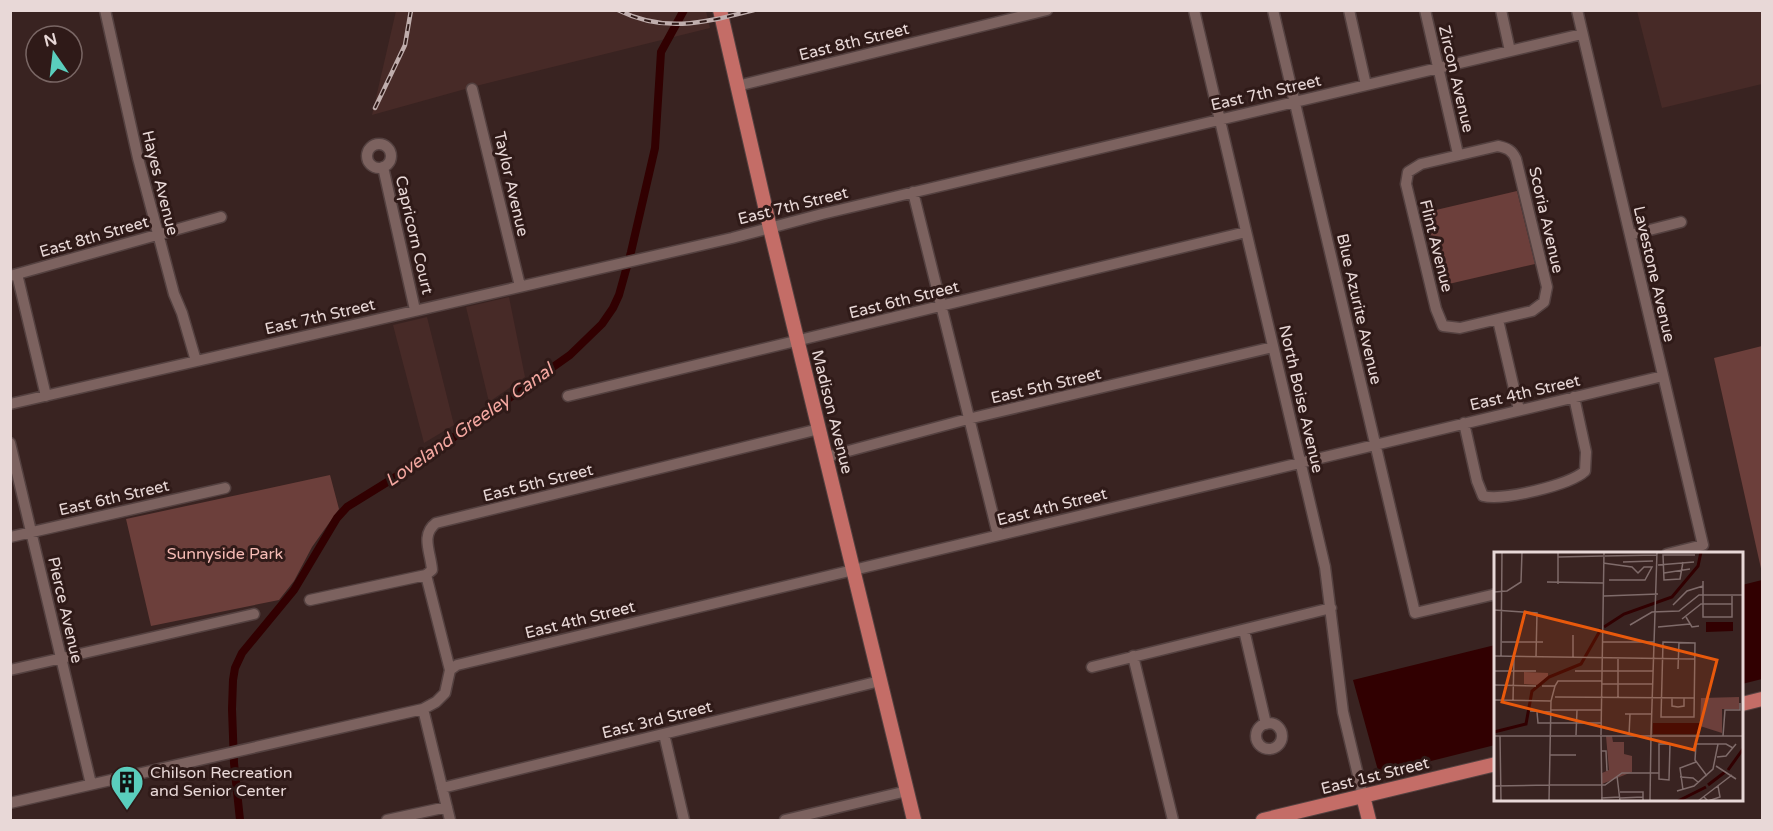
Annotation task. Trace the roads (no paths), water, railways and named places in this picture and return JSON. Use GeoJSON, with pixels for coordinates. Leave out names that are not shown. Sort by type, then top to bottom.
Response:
{"type":"FeatureCollection","features":[{"type":"Feature","properties":{"kind":"main road","name":"Madison Avenue"},"geometry":{"type":"LineString","coordinates":[[720,10],[770,228],[914,820]]}},
{"type":"Feature","properties":{"kind":"main road"},"geometry":{"type":"LineString","coordinates":[[1743,704],[1762,699]]}},
{"type":"Feature","properties":{"kind":"main road","name":"East 1st Street"},"geometry":{"type":"LineString","coordinates":[[1263,820],[1494,764]]}},
{"type":"Feature","properties":{"kind":"main road"},"geometry":{"type":"LineString","coordinates":[[1364,796],[1369,820]]}},
{"type":"Feature","properties":{"kind":"street","name":"Hayes Avenue"},"geometry":{"type":"LineString","coordinates":[[105,10],[138,159],[195,361]]}},
{"type":"Feature","properties":{"kind":"street","name":"East 8th Street"},"geometry":{"type":"LineString","coordinates":[[737,86],[1047,10]]}},
{"type":"Feature","properties":{"kind":"street","name":"North Boise Avenue"},"geometry":{"type":"LineString","coordinates":[[1194,10],[1325,567],[1343,712],[1364,796]]}},
{"type":"Feature","properties":{"kind":"street","name":"Blue Azurite Avenue"},"geometry":{"type":"LineString","coordinates":[[1273,10],[1415,614],[1494,594]]}},
{"type":"Feature","properties":{"kind":"street"},"geometry":{"type":"LineString","coordinates":[[1349,10],[1366,85]]}},
{"type":"Feature","properties":{"kind":"street","name":"Zircon Avenue"},"geometry":{"type":"LineString","coordinates":[[1425,10],[1458,154]]}},
{"type":"Feature","properties":{"kind":"street"},"geometry":{"type":"LineString","coordinates":[[1501,10],[1510,51]]}},
{"type":"Feature","properties":{"kind":"street","name":"Lavestone Avenue"},"geometry":{"type":"LineString","coordinates":[[1577,10],[1703,545],[1675,552]]}},
{"type":"Feature","properties":{"kind":"street","name":"East 7th Street"},"geometry":{"type":"LineString","coordinates":[[10,404],[770,228],[1582,34]]}},
{"type":"Feature","properties":{"kind":"street","name":"Taylor Avenue"},"geometry":{"type":"LineString","coordinates":[[472,89],[520,286]]}},
{"type":"Feature","properties":{"kind":"street","name":"Scoria Avenue"},"geometry":{"type":"LineString","coordinates":[[1458,154],[1498,146],[1514,153],[1533,225],[1546,287],[1544,302],[1532,311],[1498,320]]}},
{"type":"Feature","properties":{"kind":"street","name":"Flint Avenue"},"geometry":{"type":"LineString","coordinates":[[1458,154],[1421,164],[1408,172],[1406,184],[1436,309],[1443,326],[1460,328],[1498,320]]}},
{"type":"Feature","properties":{"kind":"street","name":"Capricorn Court"},"geometry":{"type":"LineString","coordinates":[[382,167],[415,310]]}},
{"type":"Feature","properties":{"kind":"street"},"geometry":{"type":"LineString","coordinates":[[913,192],[998,535]]}},
{"type":"Feature","properties":{"kind":"street","name":"East 8th Street"},"geometry":{"type":"LineString","coordinates":[[14,275],[221,217]]}},
{"type":"Feature","properties":{"kind":"street"},"geometry":{"type":"LineString","coordinates":[[1630,235],[1681,222]]}},
{"type":"Feature","properties":{"kind":"street","name":"East 6th Street"},"geometry":{"type":"LineString","coordinates":[[568,396],[1246,232]]}},
{"type":"Feature","properties":{"kind":"street"},"geometry":{"type":"LineString","coordinates":[[14,275],[46,396]]}},
{"type":"Feature","properties":{"kind":"street"},"geometry":{"type":"LineString","coordinates":[[1498,320],[1519,410]]}},
{"type":"Feature","properties":{"kind":"street","name":"East 5th Street"},"geometry":{"type":"LineString","coordinates":[[826,457],[968,419],[1273,347]]}},
{"type":"Feature","properties":{"kind":"street","name":"East 4th Street"},"geometry":{"type":"LineString","coordinates":[[450,670],[458,665],[1663,376]]}},
{"type":"Feature","properties":{"kind":"street"},"geometry":{"type":"LineString","coordinates":[[1464,423],[1477,481],[1483,496],[1501,497],[1548,487],[1569,482],[1578,478],[1585,471],[1586,452],[1574,397]]}},
{"type":"Feature","properties":{"kind":"street","name":"East 5th Street"},"geometry":{"type":"LineString","coordinates":[[426,575],[432,570],[427,537],[430,528],[436,523],[819,429]]}},
{"type":"Feature","properties":{"kind":"street","name":"Pierce Avenue"},"geometry":{"type":"LineString","coordinates":[[10,443],[91,784]]}},
{"type":"Feature","properties":{"kind":"street","name":"East 6th Street"},"geometry":{"type":"LineString","coordinates":[[10,537],[225,488]]}},
{"type":"Feature","properties":{"kind":"street"},"geometry":{"type":"LineString","coordinates":[[10,803],[423,709],[436,702],[445,693],[450,670],[426,575],[310,600]]}},
{"type":"Feature","properties":{"kind":"street"},"geometry":{"type":"LineString","coordinates":[[1092,666],[1331,608]]}},
{"type":"Feature","properties":{"kind":"street"},"geometry":{"type":"LineString","coordinates":[[10,670],[254,614]]}},
{"type":"Feature","properties":{"kind":"street"},"geometry":{"type":"LineString","coordinates":[[1244,630],[1266,724]]}},
{"type":"Feature","properties":{"kind":"street"},"geometry":{"type":"LineString","coordinates":[[1133,657],[1173,820]]}},
{"type":"Feature","properties":{"kind":"street","name":"East 3rd Street"},"geometry":{"type":"LineString","coordinates":[[442,788],[880,681]]}},
{"type":"Feature","properties":{"kind":"street"},"geometry":{"type":"LineString","coordinates":[[423,709],[450,820]]}},
{"type":"Feature","properties":{"kind":"street"},"geometry":{"type":"LineString","coordinates":[[664,734],[684,820]]}},
{"type":"Feature","properties":{"kind":"street"},"geometry":{"type":"LineString","coordinates":[[785,820],[907,791]]}},
{"type":"Feature","properties":{"kind":"street"},"geometry":{"type":"LineString","coordinates":[[387,820],[447,807]]}},
{"type":"Feature","properties":{"kind":"waterway","name":"Loveland Greeley Canal"},"geometry":{"type":"LineString","coordinates":[[240,820],[234,763],[232,709],[235,668],[242,653],[294,590],[337,518],[347,507],[410,468],[570,355],[602,324],[613,308],[631,252],[655,148],[661,52],[684,10]]}},
{"type":"Feature","properties":{"kind":"railway"},"geometry":{"type":"LineString","coordinates":[[375,108],[405,45],[411,10]]}},
{"type":"Feature","properties":{"kind":"railway"},"geometry":{"type":"LineString","coordinates":[[618,10],[653,22],[669,24],[703,22],[754,10]]}},
{"type":"Feature","properties":{"kind":"place","name":"Chilson Recreation and Senior Center"},"geometry":{"type":"Point","coordinates":[127,811]}},
{"type":"Feature","properties":{"kind":"park label","name":"Sunnyside Park"},"geometry":{"type":"Point","coordinates":[225,554]}}]}
